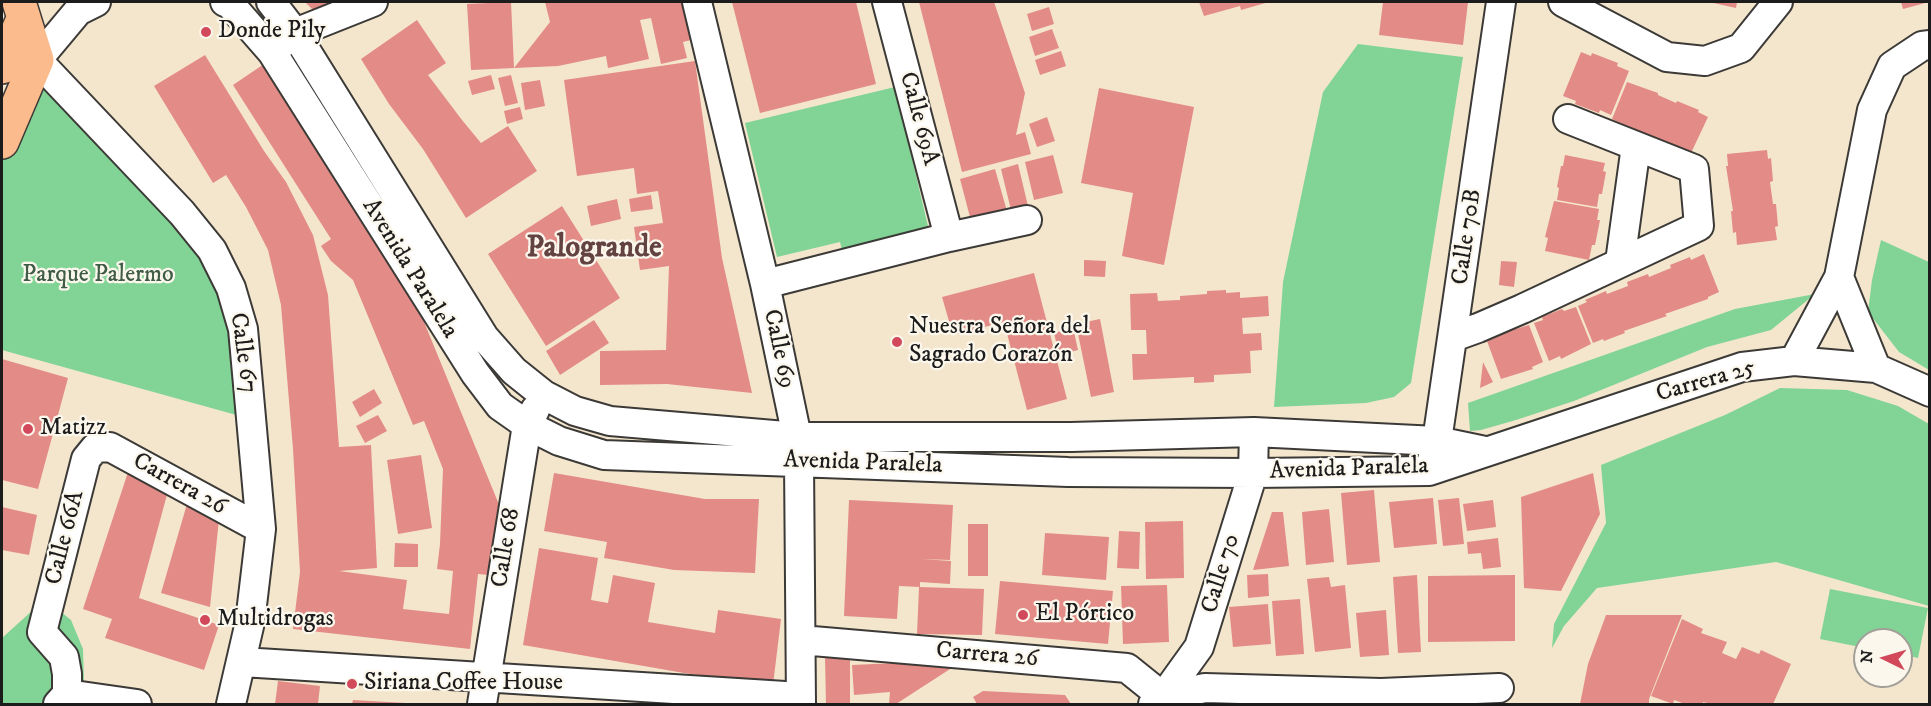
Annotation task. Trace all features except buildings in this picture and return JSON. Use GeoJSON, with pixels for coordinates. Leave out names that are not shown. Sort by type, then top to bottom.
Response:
{"type":"FeatureCollection","features":[{"type":"Feature","properties":{"kind":"main road","name":"Calle 67"},"geometry":{"type":"LineString","coordinates":[[27,7],[37,60]]}},
{"type":"Feature","properties":{"kind":"main road"},"geometry":{"type":"LineString","coordinates":[[2,67],[27,7]]}},
{"type":"Feature","properties":{"kind":"main road"},"geometry":{"type":"LineString","coordinates":[[2,142],[37,60]]}},
{"type":"Feature","properties":{"kind":"street"},"geometry":{"type":"LineString","coordinates":[[37,60],[78,11],[96,2]]}},
{"type":"Feature","properties":{"kind":"street","name":"Avenida Paralela"},"geometry":{"type":"LineString","coordinates":[[225,2],[230,4],[272,52],[475,373],[500,406],[526,425],[559,441],[604,455],[1254,432],[1437,441],[1485,451]]}},
{"type":"Feature","properties":{"kind":"street","name":"Avenida Paralela"},"geometry":{"type":"LineString","coordinates":[[271,2],[295,33],[484,337],[514,371],[544,395],[574,411],[610,421],[798,449],[1068,472],[1429,471],[1485,451]]}},
{"type":"Feature","properties":{"kind":"street"},"geometry":{"type":"LineString","coordinates":[[272,52],[295,33],[373,2]]}},
{"type":"Feature","properties":{"kind":"street","name":"Calle 69"},"geometry":{"type":"LineString","coordinates":[[697,2],[765,284],[798,449],[801,701]]}},
{"type":"Feature","properties":{"kind":"street","name":"Calle 69A"},"geometry":{"type":"LineString","coordinates":[[887,2],[949,237]]}},
{"type":"Feature","properties":{"kind":"street","name":"Calle 70B"},"geometry":{"type":"LineString","coordinates":[[1429,471],[1437,441],[1501,2]]}},
{"type":"Feature","properties":{"kind":"street"},"geometry":{"type":"LineString","coordinates":[[1563,2],[1667,57],[1705,61],[1741,48],[1772,5]]}},
{"type":"Feature","properties":{"kind":"street"},"geometry":{"type":"LineString","coordinates":[[1794,361],[1839,277],[1872,110],[1892,66],[1922,46],[1929,45]]}},
{"type":"Feature","properties":{"kind":"street","name":"Calle 67"},"geometry":{"type":"LineString","coordinates":[[37,60],[182,213],[212,250],[231,288],[243,329],[261,530],[250,622],[231,705]]}},
{"type":"Feature","properties":{"kind":"street"},"geometry":{"type":"LineString","coordinates":[[1455,323],[1478,328],[1699,226],[1694,169],[1568,119]]}},
{"type":"Feature","properties":{"kind":"street"},"geometry":{"type":"LineString","coordinates":[[1620,262],[1636,146]]}},
{"type":"Feature","properties":{"kind":"street"},"geometry":{"type":"LineString","coordinates":[[765,284],[949,237],[1027,220]]}},
{"type":"Feature","properties":{"kind":"street"},"geometry":{"type":"LineString","coordinates":[[1839,277],[1876,368]]}},
{"type":"Feature","properties":{"kind":"street","name":"Carrera 25"},"geometry":{"type":"LineString","coordinates":[[1485,451],[1742,368],[1794,361],[1876,368],[1929,392]]}},
{"type":"Feature","properties":{"kind":"street","name":"Calle 68"},"geometry":{"type":"LineString","coordinates":[[484,691],[526,425],[544,395]]}},
{"type":"Feature","properties":{"kind":"street","name":"Calle 70"},"geometry":{"type":"LineString","coordinates":[[1161,702],[1199,647],[1253,473],[1254,432]]}},
{"type":"Feature","properties":{"kind":"street","name":"Carrera 26"},"geometry":{"type":"LineString","coordinates":[[95,448],[110,447],[261,530]]}},
{"type":"Feature","properties":{"kind":"street","name":"Calle 66A"},"geometry":{"type":"LineString","coordinates":[[62,699],[67,674],[63,657],[42,632],[86,459],[95,448]]}},
{"type":"Feature","properties":{"kind":"street","name":"Carrera 26"},"geometry":{"type":"LineString","coordinates":[[801,640],[1127,668],[1161,702]]}},
{"type":"Feature","properties":{"kind":"street"},"geometry":{"type":"LineString","coordinates":[[242,662],[484,691],[801,701]]}},
{"type":"Feature","properties":{"kind":"street"},"geometry":{"type":"LineString","coordinates":[[1161,702],[1205,688],[1382,699],[1499,688]]}},
{"type":"Feature","properties":{"kind":"street"},"geometry":{"type":"LineString","coordinates":[[62,699],[137,705]]}},
{"type":"Feature","properties":{"kind":"green space"},"geometry":{"type":"Polygon","coordinates":[[[1358,44],[1463,57],[1411,383],[1394,397],[1366,403],[1274,407],[1283,282],[1323,92],[1358,44]]]}},
{"type":"Feature","properties":{"kind":"green space","name":"Parque Palermo"},"geometry":{"type":"Polygon","coordinates":[[[37,60],[200,248],[237,337],[240,416],[2,350],[2,138],[37,60]]]}},
{"type":"Feature","properties":{"kind":"green space"},"geometry":{"type":"Polygon","coordinates":[[[895,87],[932,243],[845,263],[840,242],[777,257],[745,123],[895,87]]]}},
{"type":"Feature","properties":{"kind":"green space"},"geometry":{"type":"Polygon","coordinates":[[[1881,240],[1929,262],[1929,370],[1899,352],[1868,312],[1881,240]]]}},
{"type":"Feature","properties":{"kind":"green space"},"geometry":{"type":"Polygon","coordinates":[[[1815,294],[1771,330],[1707,347],[1574,401],[1516,420],[1470,431],[1468,403],[1735,309],[1815,294]]]}},
{"type":"Feature","properties":{"kind":"green space"},"geometry":{"type":"Polygon","coordinates":[[[1780,388],[1847,390],[1898,406],[1929,424],[1929,606],[1776,562],[1597,588],[1564,626],[1552,648],[1554,624],[1606,523],[1601,465],[1725,415],[1780,388]]]}},
{"type":"Feature","properties":{"kind":"green space"},"geometry":{"type":"Polygon","coordinates":[[[1830,589],[1928,608],[1918,658],[1913,657],[1913,628],[1853,628],[1853,646],[1820,639],[1830,589]]]}},
{"type":"Feature","properties":{"kind":"green space"},"geometry":{"type":"Polygon","coordinates":[[[45,599],[71,620],[83,649],[84,683],[67,704],[2,704],[2,638],[45,599]]]}},
{"type":"Feature","properties":{"kind":"place","name":"Donde Pily"},"geometry":{"type":"Point","coordinates":[206,32]}},
{"type":"Feature","properties":{"kind":"place","name":"Nuestra Señora del Sagrado Corazón"},"geometry":{"type":"Point","coordinates":[897,342]}},
{"type":"Feature","properties":{"kind":"place","name":"Matizz"},"geometry":{"type":"Point","coordinates":[28,429]}},
{"type":"Feature","properties":{"kind":"place","name":"El Pórtico"},"geometry":{"type":"Point","coordinates":[1023,615]}},
{"type":"Feature","properties":{"kind":"place","name":"Multidrogas"},"geometry":{"type":"Point","coordinates":[205,620]}},
{"type":"Feature","properties":{"kind":"place","name":"Siriana Coffee House"},"geometry":{"type":"Point","coordinates":[352,684]}},
{"type":"Feature","properties":{"kind":"district","name":"Palogrande"},"geometry":{"type":"Point","coordinates":[594,250]}}]}
